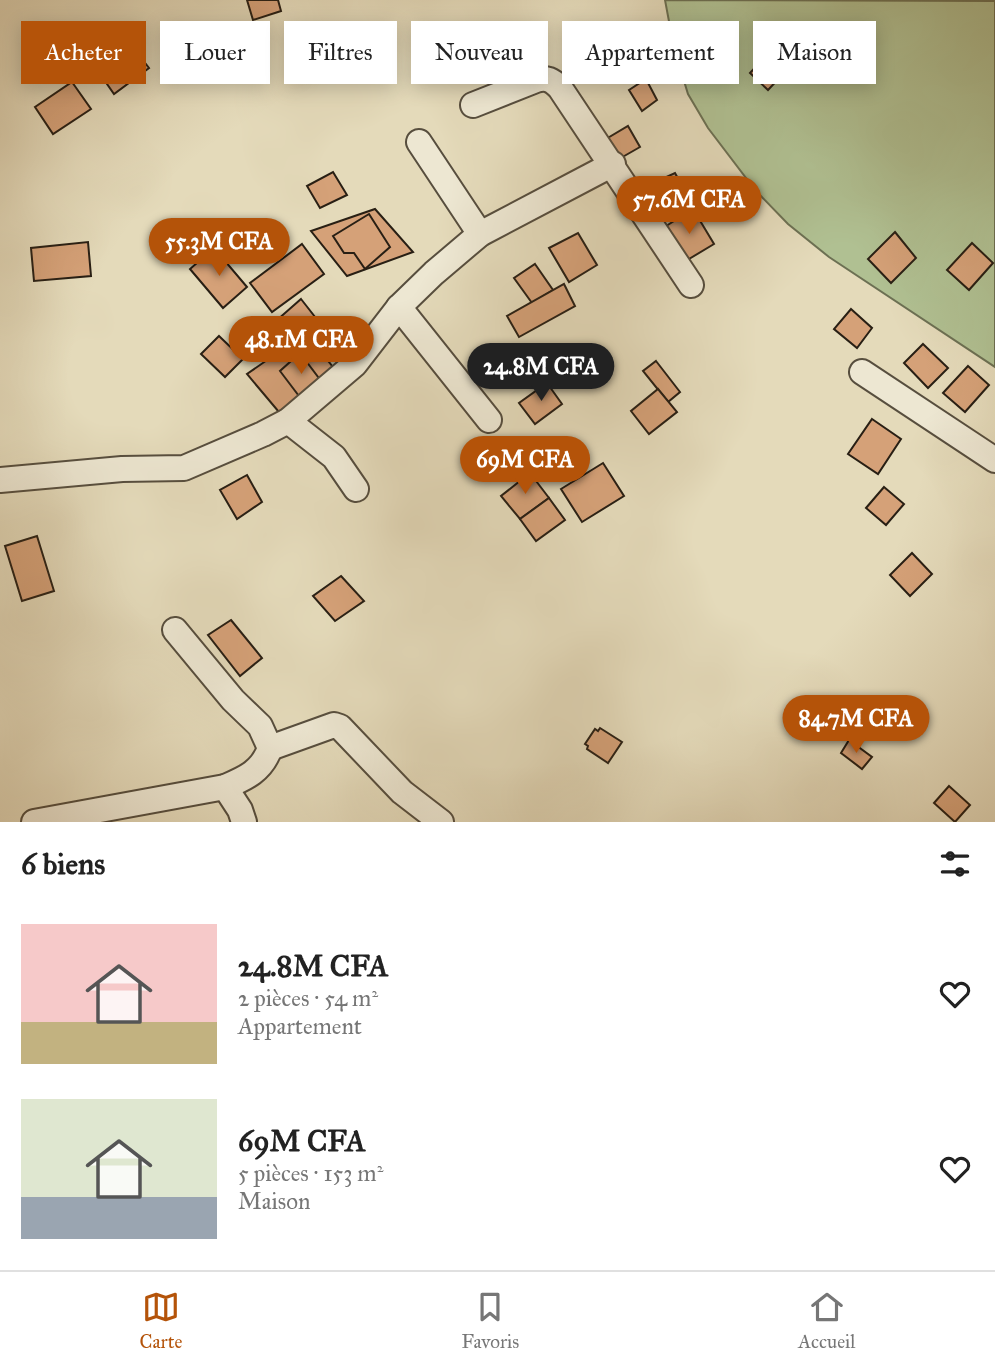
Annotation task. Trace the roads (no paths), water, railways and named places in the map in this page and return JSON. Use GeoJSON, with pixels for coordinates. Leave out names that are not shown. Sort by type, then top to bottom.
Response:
{"type":"FeatureCollection","features":[{"type":"Feature","properties":{"kind":"street"},"geometry":{"type":"LineString","coordinates":[[474,106],[536,80],[552,80],[613,164],[691,285]]}},
{"type":"Feature","properties":{"kind":"street"},"geometry":{"type":"LineString","coordinates":[[419,142],[480,234]]}},
{"type":"Feature","properties":{"kind":"street"},"geometry":{"type":"LineString","coordinates":[[0,480],[122,469],[184,468],[263,434],[288,421],[355,364],[398,307],[480,234],[613,164]]}},
{"type":"Feature","properties":{"kind":"street"},"geometry":{"type":"LineString","coordinates":[[398,307],[489,420]]}},
{"type":"Feature","properties":{"kind":"street"},"geometry":{"type":"LineString","coordinates":[[862,372],[995,460]]}},
{"type":"Feature","properties":{"kind":"street"},"geometry":{"type":"LineString","coordinates":[[288,421],[334,457],[356,489]]}},
{"type":"Feature","properties":{"kind":"street"},"geometry":{"type":"LineString","coordinates":[[34,822],[107,816],[225,787],[251,775],[266,761],[270,748],[260,726],[233,700],[175,630]]}},
{"type":"Feature","properties":{"kind":"street"},"geometry":{"type":"LineString","coordinates":[[270,748],[334,725],[341,727],[402,792],[441,822]]}},
{"type":"Feature","properties":{"kind":"street"},"geometry":{"type":"LineString","coordinates":[[225,787],[240,810],[244,822]]}}]}
